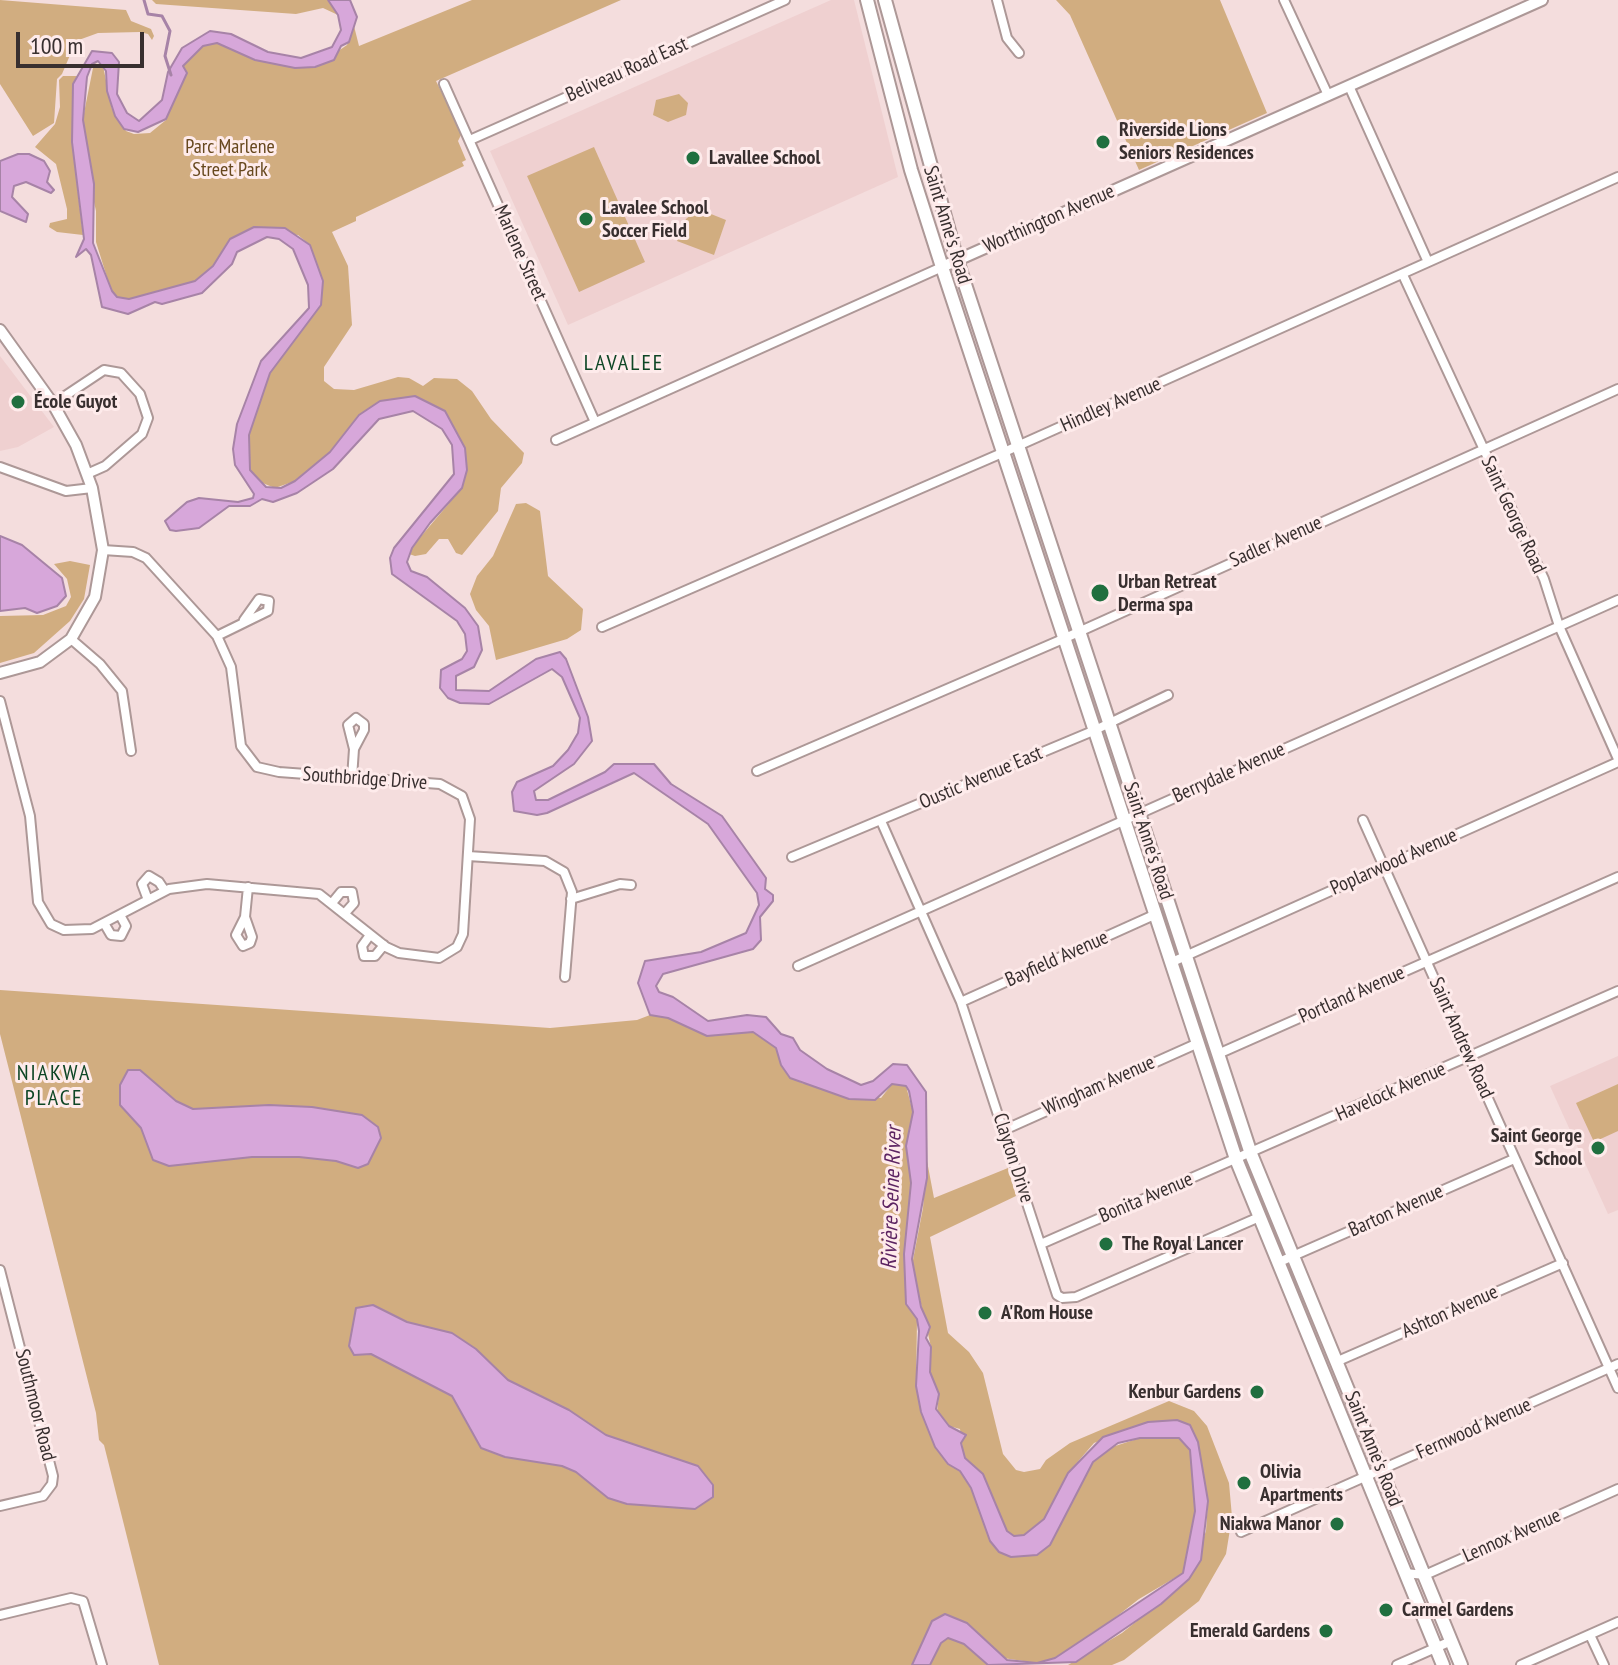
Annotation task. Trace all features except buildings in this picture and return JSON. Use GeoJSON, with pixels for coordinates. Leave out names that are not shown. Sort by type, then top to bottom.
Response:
{"type":"FeatureCollection","features":[{"type":"Feature","properties":{"kind":"main road","name":"Saint Anne's Road"},"geometry":{"type":"LineString","coordinates":[[867,0],[911,170],[1196,1044],[1257,1218],[1443,1665]]}},
{"type":"Feature","properties":{"kind":"main road","name":"Saint Anne's Road"},"geometry":{"type":"LineString","coordinates":[[885,0],[957,260],[1251,1154],[1461,1665]]}},
{"type":"Feature","properties":{"kind":"street","name":"Beliveau Road East"},"geometry":{"type":"LineString","coordinates":[[470,140],[785,0]]}},
{"type":"Feature","properties":{"kind":"street"},"geometry":{"type":"LineString","coordinates":[[997,0],[1007,38],[1019,53]]}},
{"type":"Feature","properties":{"kind":"street"},"geometry":{"type":"LineString","coordinates":[[1284,0],[1328,95]]}},
{"type":"Feature","properties":{"kind":"street","name":"Worthington Avenue"},"geometry":{"type":"LineString","coordinates":[[556,440],[1542,0]]}},
{"type":"Feature","properties":{"kind":"street","name":"Marlene Street"},"geometry":{"type":"LineString","coordinates":[[444,84],[595,422]]}},
{"type":"Feature","properties":{"kind":"street"},"geometry":{"type":"LineString","coordinates":[[1349,86],[1428,262]]}},
{"type":"Feature","properties":{"kind":"street","name":"Hindley Avenue"},"geometry":{"type":"LineString","coordinates":[[602,627],[1018,447],[1618,177]]}},
{"type":"Feature","properties":{"kind":"street","name":"Saint George Road"},"geometry":{"type":"LineString","coordinates":[[1403,275],[1544,579],[1559,626],[1618,760]]}},
{"type":"Feature","properties":{"kind":"street"},"geometry":{"type":"LineString","coordinates":[[0,330],[53,404],[87,474],[103,550],[95,597],[71,639],[40,662],[0,673]]}},
{"type":"Feature","properties":{"kind":"street"},"geometry":{"type":"LineString","coordinates":[[53,404],[104,370],[121,373],[140,394],[148,418],[142,434],[105,466],[87,474]]}},
{"type":"Feature","properties":{"kind":"street","name":"Sadler Avenue"},"geometry":{"type":"LineString","coordinates":[[757,771],[1063,639],[1618,389]]}},
{"type":"Feature","properties":{"kind":"street"},"geometry":{"type":"LineString","coordinates":[[0,467],[66,491],[92,488]]}},
{"type":"Feature","properties":{"kind":"street","name":"Southbridge Drive"},"geometry":{"type":"LineString","coordinates":[[0,701],[30,816],[36,892],[42,913],[51,924],[77,932],[104,923],[165,891],[195,884],[248,887],[309,891],[332,903],[370,935],[399,953],[439,958],[457,947],[463,934],[468,856],[467,805],[455,790],[440,784],[267,771],[251,762],[241,746],[234,681],[225,648],[217,636],[146,558],[133,552],[103,550]]}},
{"type":"Feature","properties":{"kind":"street","name":"Berrydale Avenue"},"geometry":{"type":"LineString","coordinates":[[798,966],[1618,600]]}},
{"type":"Feature","properties":{"kind":"street"},"geometry":{"type":"LineString","coordinates":[[217,636],[244,620]]}},
{"type":"Feature","properties":{"kind":"street"},"geometry":{"type":"LineString","coordinates":[[71,639],[106,670],[122,691],[131,751]]}},
{"type":"Feature","properties":{"kind":"street","name":"Oustic Avenue East"},"geometry":{"type":"LineString","coordinates":[[792,857],[1093,731],[1168,695]]}},
{"type":"Feature","properties":{"kind":"street"},"geometry":{"type":"LineString","coordinates":[[352,778],[354,749]]}},
{"type":"Feature","properties":{"kind":"street","name":"Poplarwood Avenue"},"geometry":{"type":"LineString","coordinates":[[1169,963],[1618,760]]}},
{"type":"Feature","properties":{"kind":"street","name":"Saint Andrew Road"},"geometry":{"type":"LineString","coordinates":[[1363,820],[1514,1159],[1614,1366],[1618,1388]]}},
{"type":"Feature","properties":{"kind":"street","name":"Clayton Drive"},"geometry":{"type":"LineString","coordinates":[[881,821],[961,1002],[1057,1295],[1067,1298],[1257,1218]]}},
{"type":"Feature","properties":{"kind":"street"},"geometry":{"type":"LineString","coordinates":[[468,856],[555,864],[569,880],[571,899],[565,977]]}},
{"type":"Feature","properties":{"kind":"street"},"geometry":{"type":"LineString","coordinates":[[148,900],[142,884],[149,876],[159,882],[165,891]]}},
{"type":"Feature","properties":{"kind":"street","name":"Portland Avenue"},"geometry":{"type":"LineString","coordinates":[[1218,1054],[1618,877]]}},
{"type":"Feature","properties":{"kind":"street"},"geometry":{"type":"LineString","coordinates":[[571,899],[620,884],[631,885]]}},
{"type":"Feature","properties":{"kind":"street"},"geometry":{"type":"LineString","coordinates":[[245,917],[248,887]]}},
{"type":"Feature","properties":{"kind":"street"},"geometry":{"type":"LineString","coordinates":[[332,903],[341,892],[352,892],[354,903],[345,913]]}},
{"type":"Feature","properties":{"kind":"street"},"geometry":{"type":"LineString","coordinates":[[104,923],[111,935],[121,936],[126,926],[120,915]]}},
{"type":"Feature","properties":{"kind":"street","name":"Bayfield Avenue"},"geometry":{"type":"LineString","coordinates":[[961,1002],[1154,915]]}},
{"type":"Feature","properties":{"kind":"street"},"geometry":{"type":"LineString","coordinates":[[370,935],[362,946],[364,956],[375,956],[384,945]]}},
{"type":"Feature","properties":{"kind":"street","name":"Havelock Avenue"},"geometry":{"type":"LineString","coordinates":[[1251,1154],[1618,991]]}},
{"type":"Feature","properties":{"kind":"street","name":"Wingham Avenue"},"geometry":{"type":"LineString","coordinates":[[1004,1130],[1196,1044]]}},
{"type":"Feature","properties":{"kind":"street","name":"Bonita Avenue"},"geometry":{"type":"LineString","coordinates":[[1041,1244],[1251,1154]]}},
{"type":"Feature","properties":{"kind":"street","name":"Barton Avenue"},"geometry":{"type":"LineString","coordinates":[[1277,1263],[1514,1159]]}},
{"type":"Feature","properties":{"kind":"street","name":"Ashton Avenue"},"geometry":{"type":"LineString","coordinates":[[1338,1361],[1563,1263]]}},
{"type":"Feature","properties":{"kind":"street","name":"Southmoor Road"},"geometry":{"type":"LineString","coordinates":[[0,1270],[53,1476],[52,1484],[43,1496],[0,1506]]}},
{"type":"Feature","properties":{"kind":"street","name":"Fernwood Avenue"},"geometry":{"type":"LineString","coordinates":[[1241,1532],[1614,1366]]}},
{"type":"Feature","properties":{"kind":"street","name":"Lennox Avenue"},"geometry":{"type":"LineString","coordinates":[[1405,1573],[1425,1575],[1618,1489]]}},
{"type":"Feature","properties":{"kind":"street"},"geometry":{"type":"LineString","coordinates":[[0,1615],[71,1598],[83,1601],[102,1665]]}},
{"type":"Feature","properties":{"kind":"street"},"geometry":{"type":"LineString","coordinates":[[1521,1665],[1618,1622]]}},
{"type":"Feature","properties":{"kind":"street"},"geometry":{"type":"LineString","coordinates":[[1590,1635],[1604,1665]]}},
{"type":"Feature","properties":{"kind":"street"},"geometry":{"type":"LineString","coordinates":[[1397,1665],[1451,1641]]}},
{"type":"Feature","properties":{"kind":"shaded area"},"geometry":{"type":"Polygon","coordinates":[[[328,0],[350,0],[357,17],[349,42],[341,46],[334,60],[315,67],[295,68],[255,60],[217,43],[203,46],[183,66],[187,73],[166,119],[138,132],[124,129],[115,116],[107,91],[106,71],[98,61],[92,64],[87,77],[83,120],[94,184],[93,243],[112,291],[117,297],[129,299],[195,281],[213,266],[230,239],[254,227],[285,228],[310,245],[323,281],[321,305],[270,373],[249,435],[250,470],[266,487],[281,488],[295,481],[330,452],[359,415],[380,401],[415,396],[445,411],[465,448],[467,470],[462,488],[430,523],[412,548],[407,562],[411,571],[427,577],[465,608],[478,626],[482,650],[474,667],[456,676],[456,690],[489,691],[536,659],[560,652],[566,659],[588,717],[592,741],[574,764],[534,791],[536,800],[548,800],[605,772],[614,764],[654,764],[671,784],[722,816],[766,878],[765,889],[773,895],[773,901],[760,917],[761,940],[753,949],[663,974],[656,986],[659,992],[673,997],[708,1021],[747,1015],[766,1017],[781,1034],[793,1038],[800,1050],[827,1069],[861,1085],[873,1081],[893,1064],[907,1065],[926,1092],[927,1178],[912,1259],[921,1307],[930,1327],[926,1338],[931,1347],[930,1372],[939,1394],[936,1409],[949,1426],[966,1435],[961,1443],[965,1458],[983,1474],[1007,1531],[1014,1536],[1024,1535],[1044,1519],[1068,1473],[1103,1437],[1148,1422],[1177,1420],[1190,1425],[1198,1442],[1208,1501],[1201,1560],[1189,1579],[1161,1604],[1076,1662],[988,1665],[964,1644],[948,1638],[941,1643],[930,1665],[912,1665],[932,1621],[945,1614],[967,1623],[1007,1660],[1037,1663],[1055,1658],[1183,1573],[1195,1511],[1190,1450],[1179,1438],[1140,1438],[1118,1443],[1093,1462],[1050,1545],[1037,1555],[1011,1557],[999,1552],[990,1541],[971,1488],[960,1471],[948,1464],[935,1447],[921,1412],[916,1386],[919,1331],[917,1319],[906,1304],[904,1254],[911,1183],[906,1146],[913,1112],[909,1091],[906,1086],[892,1084],[875,1100],[849,1099],[790,1078],[781,1065],[776,1048],[753,1032],[707,1036],[668,1018],[650,1015],[638,983],[645,961],[701,952],[746,933],[759,905],[757,893],[708,824],[634,773],[547,813],[537,815],[514,811],[512,792],[517,782],[553,766],[578,733],[580,718],[562,677],[552,669],[489,704],[460,703],[448,698],[440,688],[441,670],[462,659],[467,651],[465,634],[457,621],[392,574],[390,558],[394,548],[454,474],[452,445],[442,429],[413,411],[379,419],[333,469],[297,493],[273,502],[262,499],[250,506],[229,506],[199,528],[170,530],[165,521],[187,502],[199,498],[238,502],[253,498],[254,494],[235,465],[233,449],[237,424],[261,361],[309,308],[308,285],[293,249],[279,239],[267,237],[237,252],[232,264],[202,293],[162,304],[155,302],[128,314],[102,307],[91,255],[86,249],[76,257],[84,239],[72,142],[73,84],[92,51],[112,53],[119,62],[117,94],[127,113],[139,121],[162,100],[168,72],[182,48],[210,31],[231,34],[268,52],[301,58],[332,47],[341,30],[338,15],[328,0]]]}},
{"type":"Feature","properties":{"kind":"shaded area","name":"Lavallee School"},"geometry":{"type":"Polygon","coordinates":[[[831,0],[854,0],[898,177],[568,325],[490,151],[831,0]]]}},
{"type":"Feature","properties":{"kind":"shaded area"},"geometry":{"type":"Polygon","coordinates":[[[18,154],[29,154],[44,161],[50,171],[47,182],[54,190],[51,193],[26,182],[14,186],[12,197],[28,214],[26,222],[0,211],[0,161],[18,154]]]}},
{"type":"Feature","properties":{"kind":"shaded area","name":"École Guyot"},"geometry":{"type":"Polygon","coordinates":[[[0,356],[54,427],[18,447],[0,451],[0,356]]]}},
{"type":"Feature","properties":{"kind":"shaded area"},"geometry":{"type":"Polygon","coordinates":[[[0,536],[22,545],[62,578],[66,596],[57,606],[37,613],[25,608],[0,611],[0,536]]]}},
{"type":"Feature","properties":{"kind":"shaded area","name":"Saint George School"},"geometry":{"type":"Polygon","coordinates":[[[1618,1056],[1618,1210],[1608,1214],[1550,1086],[1618,1056]]]}},
{"type":"Feature","properties":{"kind":"shaded area"},"geometry":{"type":"Polygon","coordinates":[[[128,1070],[140,1070],[176,1101],[193,1109],[269,1105],[312,1107],[362,1115],[378,1127],[381,1138],[368,1164],[358,1168],[336,1161],[299,1157],[252,1157],[169,1166],[153,1160],[141,1128],[120,1105],[120,1085],[128,1070]]]}},
{"type":"Feature","properties":{"kind":"shaded area"},"geometry":{"type":"Polygon","coordinates":[[[373,1305],[407,1322],[452,1333],[476,1349],[508,1380],[569,1410],[606,1435],[698,1466],[713,1485],[713,1497],[695,1509],[627,1504],[608,1498],[576,1472],[562,1466],[505,1457],[481,1448],[452,1396],[371,1354],[354,1355],[349,1346],[356,1308],[373,1305]]]}},
{"type":"Feature","properties":{"kind":"green space"},"geometry":{"type":"Polygon","coordinates":[[[0,0],[126,10],[131,21],[151,29],[154,36],[152,40],[148,34],[140,32],[98,33],[76,41],[57,79],[54,123],[33,136],[0,84],[0,0]]]}},
{"type":"Feature","properties":{"kind":"green space"},"geometry":{"type":"Polygon","coordinates":[[[152,0],[328,0],[338,15],[323,8],[296,14],[156,4],[152,0]]]}},
{"type":"Feature","properties":{"kind":"green space","name":"Parc Marlene Street Park"},"geometry":{"type":"Polygon","coordinates":[[[472,0],[621,0],[436,81],[462,133],[458,141],[466,160],[462,162],[464,166],[356,217],[356,221],[332,232],[348,266],[352,325],[324,367],[324,381],[334,389],[354,390],[398,377],[409,378],[423,386],[434,378],[457,379],[472,391],[491,419],[524,453],[522,463],[501,488],[498,511],[462,555],[456,553],[448,539],[439,539],[426,554],[415,556],[409,554],[412,547],[462,488],[445,412],[380,401],[359,415],[330,452],[295,481],[275,488],[260,482],[250,470],[249,435],[270,373],[321,305],[323,281],[310,245],[298,235],[251,231],[206,279],[115,303],[96,242],[96,211],[82,147],[82,123],[94,63],[103,66],[112,109],[126,131],[150,133],[166,120],[179,79],[184,79],[187,73],[183,66],[203,46],[217,43],[254,60],[295,68],[315,67],[347,45],[354,26],[359,46],[472,0]]]}},
{"type":"Feature","properties":{"kind":"green space"},"geometry":{"type":"Polygon","coordinates":[[[1056,0],[1220,0],[1267,113],[1139,170],[1070,15],[1056,0]]]}},
{"type":"Feature","properties":{"kind":"green space"},"geometry":{"type":"Polygon","coordinates":[[[63,76],[78,76],[74,82],[72,142],[83,235],[57,232],[49,227],[50,223],[67,219],[67,209],[56,164],[35,147],[55,124],[60,107],[59,80],[63,76]]]}},
{"type":"Feature","properties":{"kind":"green space"},"geometry":{"type":"Polygon","coordinates":[[[679,94],[688,103],[686,115],[668,122],[653,115],[656,100],[679,94]]]}},
{"type":"Feature","properties":{"kind":"green space","name":"Lavalee School Soccer Field"},"geometry":{"type":"Polygon","coordinates":[[[594,147],[645,262],[579,292],[527,176],[594,147]]]}},
{"type":"Feature","properties":{"kind":"green space"},"geometry":{"type":"Polygon","coordinates":[[[694,212],[706,212],[726,220],[714,255],[677,241],[686,219],[694,212]]]}},
{"type":"Feature","properties":{"kind":"green space"},"geometry":{"type":"Polygon","coordinates":[[[526,503],[540,511],[548,576],[583,609],[581,630],[567,639],[496,660],[489,626],[476,610],[470,594],[477,576],[493,556],[516,504],[526,503]]]}},
{"type":"Feature","properties":{"kind":"green space"},"geometry":{"type":"Polygon","coordinates":[[[70,561],[90,565],[84,599],[70,621],[34,653],[0,663],[0,616],[43,615],[66,606],[71,597],[67,579],[54,564],[70,561]]]}},
{"type":"Feature","properties":{"kind":"green space"},"geometry":{"type":"Polygon","coordinates":[[[0,990],[550,1028],[637,1020],[650,1015],[668,1018],[707,1036],[753,1032],[776,1048],[781,1065],[801,1083],[881,1098],[892,1084],[906,1086],[913,1112],[906,1146],[911,1183],[904,1254],[906,1303],[917,1319],[916,1386],[921,1412],[935,1447],[948,1464],[960,1471],[971,1489],[990,1541],[1056,1534],[1093,1462],[1109,1448],[1140,1438],[1180,1438],[1190,1450],[1195,1511],[1183,1573],[1139,1599],[1089,1638],[1056,1658],[1037,1663],[1003,1658],[973,1628],[932,1621],[912,1665],[159,1665],[104,1445],[99,1440],[96,1413],[0,1034],[0,990]]]}},
{"type":"Feature","properties":{"kind":"green space"},"geometry":{"type":"Polygon","coordinates":[[[1618,1084],[1618,1131],[1594,1142],[1576,1103],[1618,1084]]]}},
{"type":"Feature","properties":{"kind":"green space"},"geometry":{"type":"Polygon","coordinates":[[[927,1161],[934,1198],[1008,1168],[1016,1196],[930,1237],[948,1333],[969,1352],[983,1373],[1003,1454],[1016,1470],[1040,1469],[1046,1460],[1070,1443],[1169,1401],[1194,1411],[1207,1426],[1229,1483],[1232,1517],[1226,1554],[1199,1601],[1124,1660],[1112,1665],[1068,1665],[1122,1633],[1189,1579],[1206,1531],[1208,1501],[1190,1425],[1176,1420],[1148,1422],[1094,1443],[1068,1473],[1044,1519],[1025,1535],[1014,1536],[1007,1531],[983,1474],[964,1458],[960,1429],[949,1426],[937,1413],[939,1394],[930,1372],[931,1347],[912,1265],[923,1208],[927,1161]]]}},
{"type":"Feature","properties":{"kind":"green space"},"geometry":{"type":"Polygon","coordinates":[[[948,1638],[964,1644],[988,1665],[930,1665],[941,1643],[948,1638]]]}},
{"type":"Feature","properties":{"kind":"waterway"},"geometry":{"type":"LineString","coordinates":[[144,0],[148,14],[162,16],[170,31],[165,56],[171,75]]}},
{"type":"Feature","properties":{"kind":"place","name":"Riverside Lions Seniors Residences"},"geometry":{"type":"Point","coordinates":[1103,142]}},
{"type":"Feature","properties":{"kind":"place","name":"Lavallee School"},"geometry":{"type":"Point","coordinates":[693,158]}},
{"type":"Feature","properties":{"kind":"place","name":"Lavalee School Soccer Field"},"geometry":{"type":"Point","coordinates":[586,219]}},
{"type":"Feature","properties":{"kind":"place","name":"École Guyot"},"geometry":{"type":"Point","coordinates":[18,402]}},
{"type":"Feature","properties":{"kind":"place","name":"Urban Retreat Derma spa"},"geometry":{"type":"Point","coordinates":[1100,593]}},
{"type":"Feature","properties":{"kind":"place","name":"Saint George School"},"geometry":{"type":"Point","coordinates":[1598,1148]}},
{"type":"Feature","properties":{"kind":"place","name":"The Royal Lancer"},"geometry":{"type":"Point","coordinates":[1106,1244]}},
{"type":"Feature","properties":{"kind":"place","name":"A'Rom House"},"geometry":{"type":"Point","coordinates":[985,1313]}},
{"type":"Feature","properties":{"kind":"place","name":"Kenbur Gardens"},"geometry":{"type":"Point","coordinates":[1257,1392]}},
{"type":"Feature","properties":{"kind":"place","name":"Olivia Apartments"},"geometry":{"type":"Point","coordinates":[1244,1483]}},
{"type":"Feature","properties":{"kind":"place","name":"Niakwa Manor"},"geometry":{"type":"Point","coordinates":[1337,1524]}},
{"type":"Feature","properties":{"kind":"place","name":"Carmel Gardens"},"geometry":{"type":"Point","coordinates":[1386,1610]}},
{"type":"Feature","properties":{"kind":"place","name":"Emerald Gardens"},"geometry":{"type":"Point","coordinates":[1326,1631]}},
{"type":"Feature","properties":{"kind":"district","name":"LAVALEE"},"geometry":{"type":"Point","coordinates":[624,364]}},
{"type":"Feature","properties":{"kind":"district","name":"NIAKWA PLACE"},"geometry":{"type":"Point","coordinates":[54,1086]}},
{"type":"Feature","properties":{"kind":"water label","name":"Rivière Seine River"},"geometry":{"type":"Point","coordinates":[892,1198]}}]}
